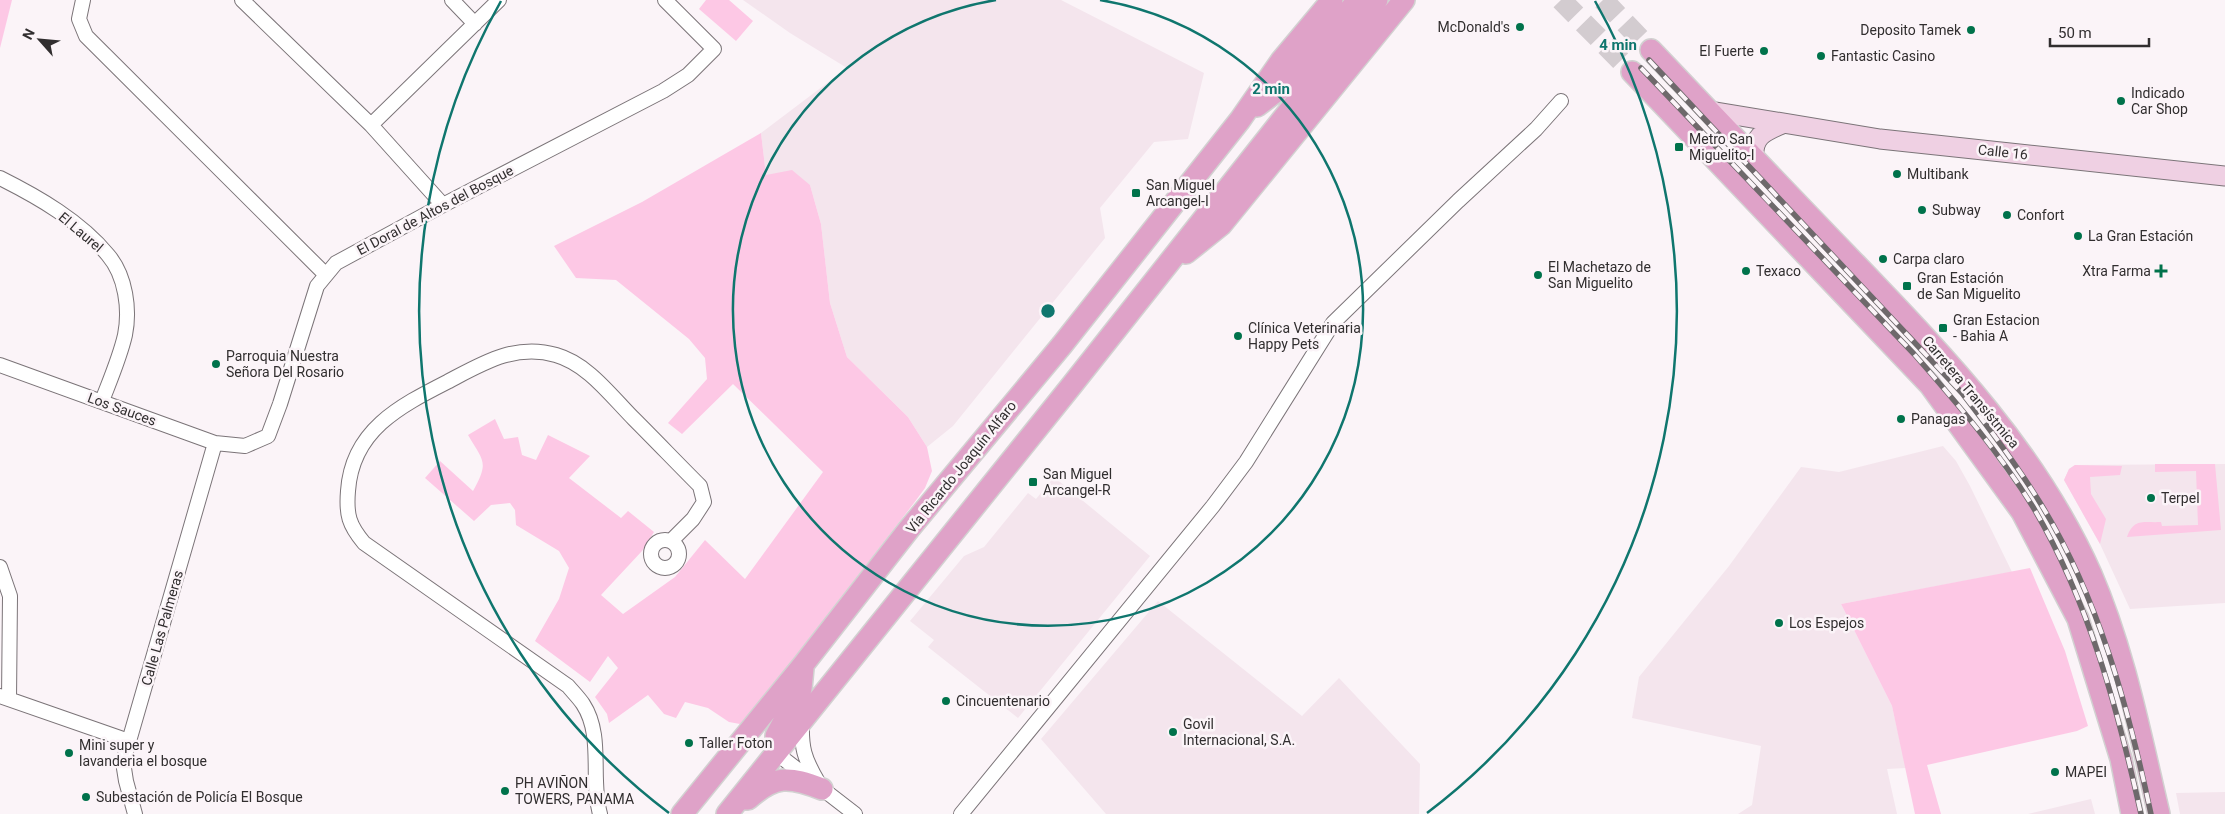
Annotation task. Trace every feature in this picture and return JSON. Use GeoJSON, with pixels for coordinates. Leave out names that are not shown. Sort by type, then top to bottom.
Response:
{"type":"FeatureCollection","features":[{"type":"Feature","properties":{"kind":"main road"},"geometry":{"type":"LineString","coordinates":[[1240,120],[1281,61],[1332,0]]}},
{"type":"Feature","properties":{"kind":"main road"},"geometry":{"type":"LineString","coordinates":[[1240,120],[1291,80],[1358,0]]}},
{"type":"Feature","properties":{"kind":"main road"},"geometry":{"type":"LineString","coordinates":[[727,814],[1166,268],[1377,0]]}},
{"type":"Feature","properties":{"kind":"main road"},"geometry":{"type":"LineString","coordinates":[[1166,268],[1222,225],[1404,0]]}},
{"type":"Feature","properties":{"kind":"main road","name":"Carretera Transístmica"},"geometry":{"type":"LineString","coordinates":[[1651,50],[1944,356],[1994,414],[2030,464],[2064,521],[2102,602],[2136,710],[2159,814]]}},
{"type":"Feature","properties":{"kind":"main road","name":"Carretera Transístmica"},"geometry":{"type":"LineString","coordinates":[[1632,72],[1930,385],[2022,512],[2078,619],[2121,759],[2132,814]]}},
{"type":"Feature","properties":{"kind":"main road","name":"Calle 16"},"geometry":{"type":"LineString","coordinates":[[1710,112],[1880,139],[2225,176]]}},
{"type":"Feature","properties":{"kind":"main road","name":"Vía Ricardo Joaquín Alfaro"},"geometry":{"type":"LineString","coordinates":[[682,814],[803,665],[909,529],[1062,345],[1240,120]]}},
{"type":"Feature","properties":{"kind":"main road"},"geometry":{"type":"LineString","coordinates":[[1754,159],[1753,149],[1757,137],[1782,124]]}},
{"type":"Feature","properties":{"kind":"main road"},"geometry":{"type":"LineString","coordinates":[[776,753],[774,740],[800,689],[803,665]]}},
{"type":"Feature","properties":{"kind":"main road"},"geometry":{"type":"LineString","coordinates":[[731,814],[773,781],[789,779],[822,789]]}},
{"type":"Feature","properties":{"kind":"street"},"geometry":{"type":"LineString","coordinates":[[83,0],[79,19],[86,36],[326,275]]}},
{"type":"Feature","properties":{"kind":"street"},"geometry":{"type":"LineString","coordinates":[[242,0],[371,125],[443,205]]}},
{"type":"Feature","properties":{"kind":"street"},"geometry":{"type":"LineString","coordinates":[[452,0],[476,24]]}},
{"type":"Feature","properties":{"kind":"street"},"geometry":{"type":"LineString","coordinates":[[371,125],[500,0]]}},
{"type":"Feature","properties":{"kind":"street","name":"El Doral de Altos del Bosque"},"geometry":{"type":"LineString","coordinates":[[246,446],[268,436],[317,286],[336,263],[443,205],[663,92],[688,75],[714,49],[665,0]]}},
{"type":"Feature","properties":{"kind":"street"},"geometry":{"type":"LineString","coordinates":[[961,814],[1213,506],[1256,446],[1332,323],[1464,195],[1536,129],[1561,101]]}},
{"type":"Feature","properties":{"kind":"street","name":"El Laurel"},"geometry":{"type":"LineString","coordinates":[[0,178],[36,195],[84,232],[109,256],[122,283],[127,306],[124,336],[102,401]]}},
{"type":"Feature","properties":{"kind":"street"},"geometry":{"type":"LineString","coordinates":[[600,814],[596,800],[592,723],[584,704],[568,686],[364,543],[352,529],[347,510],[349,474],[359,450],[375,428],[406,403],[492,359],[522,350],[556,355],[587,371],[700,486],[704,502],[692,519],[672,541]]}},
{"type":"Feature","properties":{"kind":"street","name":"Los Sauces"},"geometry":{"type":"LineString","coordinates":[[0,365],[215,443],[246,446]]}},
{"type":"Feature","properties":{"kind":"street","name":"Calle Las Palmeras"},"geometry":{"type":"LineString","coordinates":[[135,814],[126,781],[124,762],[215,443]]}},
{"type":"Feature","properties":{"kind":"street"},"geometry":{"type":"LineString","coordinates":[[0,567],[10,596],[4,698],[129,741]]}},
{"type":"Feature","properties":{"kind":"street"},"geometry":{"type":"LineString","coordinates":[[802,720],[801,745],[804,757],[822,789]]}},
{"type":"Feature","properties":{"kind":"street"},"geometry":{"type":"LineString","coordinates":[[776,753],[855,814]]}},
{"type":"Feature","properties":{"kind":"shaded area"},"geometry":{"type":"Polygon","coordinates":[[[0,0],[12,0],[0,48],[0,0]]]}},
{"type":"Feature","properties":{"kind":"shaded area"},"geometry":{"type":"Polygon","coordinates":[[[706,0],[729,0],[753,21],[736,41],[699,9],[706,0]]]}},
{"type":"Feature","properties":{"kind":"shaded area"},"geometry":{"type":"Polygon","coordinates":[[[743,0],[1061,0],[1204,73],[1188,139],[1154,142],[1100,208],[1105,238],[953,426],[927,447],[908,417],[847,357],[830,303],[821,224],[810,185],[766,175],[761,133],[847,68],[790,33],[743,0]]]}},
{"type":"Feature","properties":{"kind":"shaded area"},"geometry":{"type":"Polygon","coordinates":[[[761,133],[766,175],[792,170],[810,185],[821,224],[830,303],[847,357],[908,417],[927,447],[932,471],[925,488],[914,503],[773,685],[740,724],[729,722],[708,708],[685,702],[676,718],[664,714],[648,695],[609,723],[607,714],[595,697],[618,668],[608,656],[590,682],[535,641],[559,599],[569,568],[559,551],[516,525],[515,510],[510,503],[491,505],[474,521],[425,478],[440,461],[473,491],[483,468],[481,457],[468,435],[495,419],[504,439],[518,437],[522,455],[536,460],[548,435],[590,456],[569,478],[621,518],[628,511],[654,532],[642,551],[601,595],[623,614],[675,577],[705,540],[745,579],[823,472],[733,384],[682,434],[668,423],[707,379],[705,358],[689,339],[616,280],[576,278],[554,246],[642,202],[761,133]]]}},
{"type":"Feature","properties":{"kind":"shaded area"},"geometry":{"type":"Polygon","coordinates":[[[1943,446],[1956,461],[1970,486],[2012,572],[1841,604],[1892,706],[1906,768],[1887,769],[1897,814],[1738,814],[1752,805],[1761,746],[1632,718],[1639,677],[1729,566],[1801,467],[1839,472],[1943,446]]]}},
{"type":"Feature","properties":{"kind":"shaded area"},"geometry":{"type":"Polygon","coordinates":[[[2155,464],[2215,464],[2221,530],[2127,537],[2136,524],[2144,522],[2161,522],[2162,526],[2198,525],[2196,471],[2155,472],[2155,464]]]}},
{"type":"Feature","properties":{"kind":"shaded area"},"geometry":{"type":"Polygon","coordinates":[[[2225,464],[2225,603],[2130,609],[2100,544],[2064,480],[2069,469],[2075,465],[2225,464]]]}},
{"type":"Feature","properties":{"kind":"shaded area"},"geometry":{"type":"Polygon","coordinates":[[[2075,465],[2122,466],[2120,475],[2090,477],[2091,494],[2106,519],[2100,544],[2064,480],[2069,469],[2075,465]]]}},
{"type":"Feature","properties":{"kind":"shaded area"},"geometry":{"type":"Polygon","coordinates":[[[1054,477],[1150,556],[1018,718],[928,647],[934,640],[910,621],[964,556],[984,547],[1028,493],[1036,499],[1054,477]]]}},
{"type":"Feature","properties":{"kind":"shaded area"},"geometry":{"type":"Polygon","coordinates":[[[2030,568],[2065,651],[2088,726],[2077,731],[1927,765],[1941,814],[1915,814],[1892,706],[1841,604],[2030,568]]]}},
{"type":"Feature","properties":{"kind":"shaded area"},"geometry":{"type":"Polygon","coordinates":[[[1158,601],[1302,716],[1339,678],[1420,764],[1419,814],[1106,814],[1041,739],[1158,601]]]}},
{"type":"Feature","properties":{"kind":"shaded area"},"geometry":{"type":"Polygon","coordinates":[[[2225,792],[2225,814],[2180,814],[2176,793],[2225,792]]]}},
{"type":"Feature","properties":{"kind":"shaded area"},"geometry":{"type":"Polygon","coordinates":[[[2091,799],[2095,814],[2028,814],[2091,799]]]}},
{"type":"Feature","properties":{"kind":"tunnel"},"geometry":{"type":"LineString","coordinates":[[1561,0],[1632,72]]}},
{"type":"Feature","properties":{"kind":"tunnel"},"geometry":{"type":"LineString","coordinates":[[1603,0],[1651,50]]}},
{"type":"Feature","properties":{"kind":"railway"},"geometry":{"type":"LineString","coordinates":[[1649,60],[1962,393],[2021,473],[2060,537],[2094,613],[2121,693],[2151,814]]}},
{"type":"Feature","properties":{"kind":"railway"},"geometry":{"type":"LineString","coordinates":[[1641,68],[1914,354],[1946,390],[2020,487],[2053,543],[2085,618],[2111,695],[2141,814]]}},
{"type":"Feature","properties":{"kind":"place","name":"McDonald's"},"geometry":{"type":"Point","coordinates":[1520,27]}},
{"type":"Feature","properties":{"kind":"place","name":"Deposito Tamek"},"geometry":{"type":"Point","coordinates":[1971,30]}},
{"type":"Feature","properties":{"kind":"place","name":"El Fuerte"},"geometry":{"type":"Point","coordinates":[1764,51]}},
{"type":"Feature","properties":{"kind":"place","name":"Fantastic Casino"},"geometry":{"type":"Point","coordinates":[1821,56]}},
{"type":"Feature","properties":{"kind":"place","name":"Indicado Car Shop"},"geometry":{"type":"Point","coordinates":[2121,101]}},
{"type":"Feature","properties":{"kind":"place","name":"Metro San Miguelito-I"},"geometry":{"type":"Point","coordinates":[1679,147]}},
{"type":"Feature","properties":{"kind":"place","name":"Multibank"},"geometry":{"type":"Point","coordinates":[1897,174]}},
{"type":"Feature","properties":{"kind":"place","name":"San Miguel Arcangel-I"},"geometry":{"type":"Point","coordinates":[1136,193]}},
{"type":"Feature","properties":{"kind":"place","name":"Subway"},"geometry":{"type":"Point","coordinates":[1922,210]}},
{"type":"Feature","properties":{"kind":"place","name":"Confort"},"geometry":{"type":"Point","coordinates":[2007,215]}},
{"type":"Feature","properties":{"kind":"place","name":"La Gran Estación"},"geometry":{"type":"Point","coordinates":[2078,236]}},
{"type":"Feature","properties":{"kind":"place","name":"Carpa claro"},"geometry":{"type":"Point","coordinates":[1883,259]}},
{"type":"Feature","properties":{"kind":"place","name":"Texaco"},"geometry":{"type":"Point","coordinates":[1746,271]}},
{"type":"Feature","properties":{"kind":"place","name":"Xtra Farma"},"geometry":{"type":"Point","coordinates":[2161,271]}},
{"type":"Feature","properties":{"kind":"place","name":"El Machetazo de San Miguelito"},"geometry":{"type":"Point","coordinates":[1538,275]}},
{"type":"Feature","properties":{"kind":"place","name":"Gran Estación de San Miguelito"},"geometry":{"type":"Point","coordinates":[1907,286]}},
{"type":"Feature","properties":{"kind":"place","name":"Gran Estacion - Bahia A"},"geometry":{"type":"Point","coordinates":[1943,328]}},
{"type":"Feature","properties":{"kind":"place","name":"Clínica Veterinaria Happy Pets"},"geometry":{"type":"Point","coordinates":[1238,336]}},
{"type":"Feature","properties":{"kind":"place","name":"Parroquia Nuestra Señora Del Rosario"},"geometry":{"type":"Point","coordinates":[216,364]}},
{"type":"Feature","properties":{"kind":"place","name":"Panagas"},"geometry":{"type":"Point","coordinates":[1901,419]}},
{"type":"Feature","properties":{"kind":"place","name":"San Miguel Arcangel-R"},"geometry":{"type":"Point","coordinates":[1033,482]}},
{"type":"Feature","properties":{"kind":"place","name":"Terpel"},"geometry":{"type":"Point","coordinates":[2151,498]}},
{"type":"Feature","properties":{"kind":"place","name":"Los Espejos"},"geometry":{"type":"Point","coordinates":[1779,623]}},
{"type":"Feature","properties":{"kind":"place","name":"Cincuentenario"},"geometry":{"type":"Point","coordinates":[946,701]}},
{"type":"Feature","properties":{"kind":"place","name":"Govil Internacional, S.A."},"geometry":{"type":"Point","coordinates":[1173,732]}},
{"type":"Feature","properties":{"kind":"place","name":"Taller Foton"},"geometry":{"type":"Point","coordinates":[689,743]}},
{"type":"Feature","properties":{"kind":"place","name":"Mini super y lavanderia el bosque"},"geometry":{"type":"Point","coordinates":[69,753]}},
{"type":"Feature","properties":{"kind":"place","name":"MAPEI"},"geometry":{"type":"Point","coordinates":[2055,772]}},
{"type":"Feature","properties":{"kind":"place","name":"PH AVIÑON TOWERS, PANAMA"},"geometry":{"type":"Point","coordinates":[505,791]}},
{"type":"Feature","properties":{"kind":"place","name":"Subestación de Policía El Bosque"},"geometry":{"type":"Point","coordinates":[86,797]}}]}
